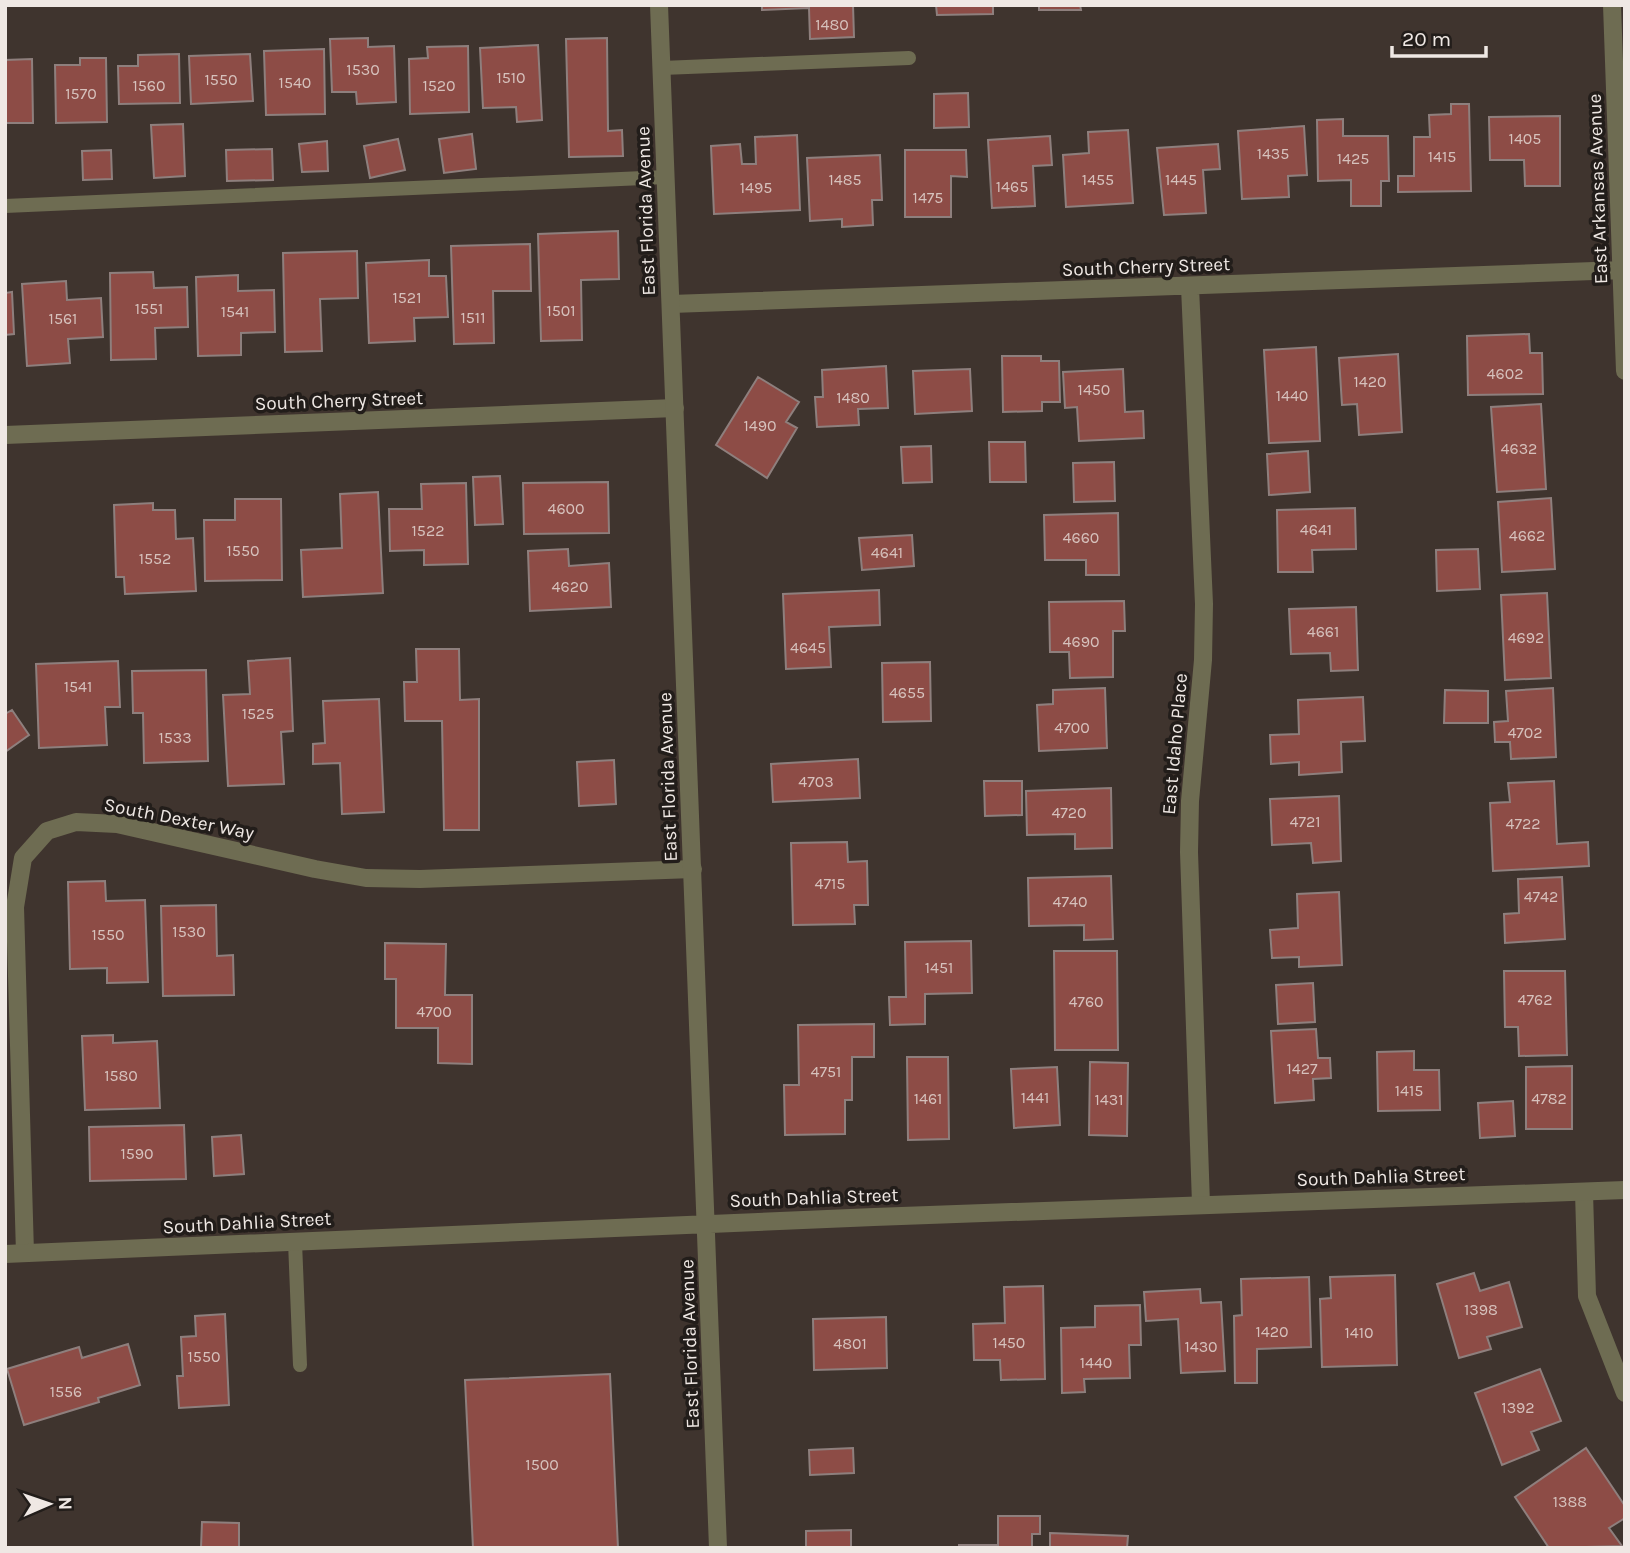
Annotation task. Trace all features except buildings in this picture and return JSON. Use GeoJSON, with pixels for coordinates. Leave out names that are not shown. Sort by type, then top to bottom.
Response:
{"type":"FeatureCollection","features":[{"type":"Feature","properties":{"kind":"street","name":"East Florida Avenue"},"geometry":{"type":"LineString","coordinates":[[659,5],[718,1548]]}},
{"type":"Feature","properties":{"kind":"street","name":"East Arkansas Avenue"},"geometry":{"type":"LineString","coordinates":[[1612,5],[1625,371]]}},
{"type":"Feature","properties":{"kind":"street","name":"South Cherry Street"},"geometry":{"type":"LineString","coordinates":[[671,304],[1622,270]]}},
{"type":"Feature","properties":{"kind":"street","name":"East Idaho Place"},"geometry":{"type":"LineString","coordinates":[[1190,287],[1204,604],[1203,660],[1189,852],[1201,1204]]}},
{"type":"Feature","properties":{"kind":"street","name":"South Cherry Street"},"geometry":{"type":"LineString","coordinates":[[5,435],[675,408]]}},
{"type":"Feature","properties":{"kind":"street","name":"South Dexter Way"},"geometry":{"type":"LineString","coordinates":[[25,1254],[15,907],[23,858],[47,831],[76,822],[117,824],[316,869],[366,877],[420,879],[693,869]]}},
{"type":"Feature","properties":{"kind":"street","name":"South Dahlia Street"},"geometry":{"type":"LineString","coordinates":[[5,1254],[707,1223],[1625,1191]]}},
{"type":"Feature","properties":{"kind":"street"},"geometry":{"type":"LineString","coordinates":[[1584,1192],[1587,1296],[1625,1393]]}},
{"type":"Feature","properties":{"kind":"lane"},"geometry":{"type":"LineString","coordinates":[[662,68],[909,58]]}},
{"type":"Feature","properties":{"kind":"lane"},"geometry":{"type":"LineString","coordinates":[[5,205],[666,177]]}},
{"type":"Feature","properties":{"kind":"lane"},"geometry":{"type":"LineString","coordinates":[[295,1242],[300,1365]]}}]}
